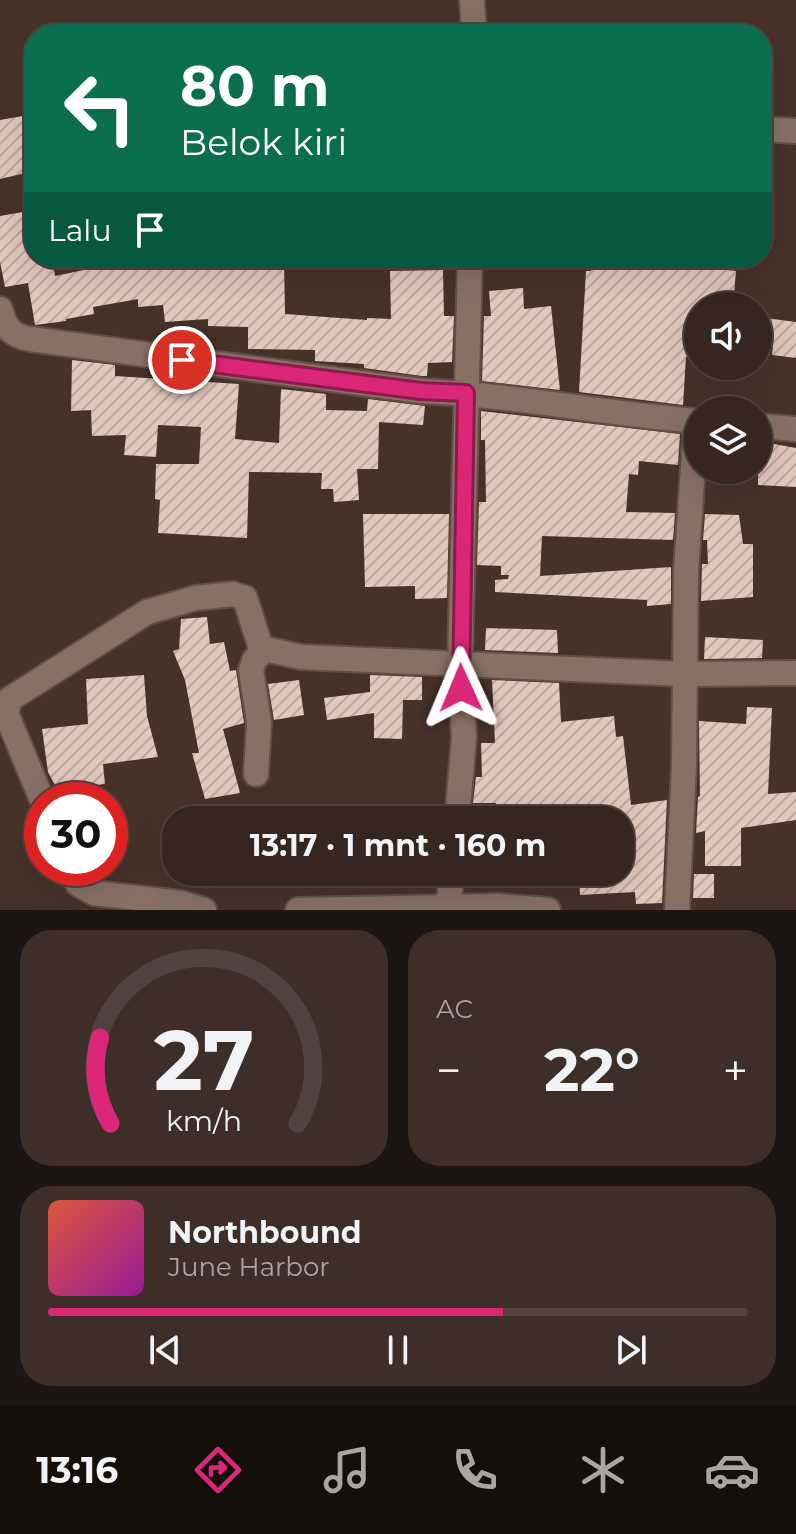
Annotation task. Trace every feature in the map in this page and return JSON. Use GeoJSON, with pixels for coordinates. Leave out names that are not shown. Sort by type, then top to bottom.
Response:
{"type":"FeatureCollection","features":[{"type":"Feature","properties":{"kind":"street"},"geometry":{"type":"LineString","coordinates":[[472,0],[473,24]]}},
{"type":"Feature","properties":{"kind":"street"},"geometry":{"type":"LineString","coordinates":[[772,130],[796,131]]}},
{"type":"Feature","properties":{"kind":"street"},"geometry":{"type":"LineString","coordinates":[[458,806],[464,738],[460,663],[470,268]]}},
{"type":"Feature","properties":{"kind":"street"},"geometry":{"type":"LineString","coordinates":[[0,309],[6,327],[19,337],[288,375],[684,420]]}},
{"type":"Feature","properties":{"kind":"street"},"geometry":{"type":"LineString","coordinates":[[772,427],[796,429]]}},
{"type":"Feature","properties":{"kind":"street"},"geometry":{"type":"LineString","coordinates":[[677,910],[686,674],[686,572],[692,484]]}},
{"type":"Feature","properties":{"kind":"street"},"geometry":{"type":"LineString","coordinates":[[35,782],[6,713],[8,703],[17,694],[147,612],[196,598],[233,594],[245,598],[256,638],[265,649],[301,657],[686,674],[796,673]]}},
{"type":"Feature","properties":{"kind":"street"},"geometry":{"type":"LineString","coordinates":[[256,774],[259,722],[251,670],[255,659],[265,649]]}},
{"type":"Feature","properties":{"kind":"street"},"geometry":{"type":"LineString","coordinates":[[82,886],[94,893],[181,903],[204,910]]}},
{"type":"Feature","properties":{"kind":"street"},"geometry":{"type":"LineString","coordinates":[[448,909],[450,886]]}},
{"type":"Feature","properties":{"kind":"street"},"geometry":{"type":"LineString","coordinates":[[298,910],[498,906],[548,910]]}},
{"type":"Feature","properties":{"kind":"building"},"geometry":{"type":"Polygon","coordinates":[[[24,116],[24,173],[0,179],[0,120],[24,116]]]}},
{"type":"Feature","properties":{"kind":"building"},"geometry":{"type":"Polygon","coordinates":[[[24,212],[24,268],[54,268],[55,276],[94,268],[284,268],[285,314],[391,319],[390,271],[443,270],[444,316],[454,316],[452,362],[428,363],[427,376],[422,376],[364,368],[364,364],[315,361],[315,350],[248,349],[248,327],[208,326],[208,319],[165,322],[163,305],[138,307],[138,299],[93,307],[94,314],[35,325],[28,283],[5,287],[0,262],[0,216],[24,212]]]}},
{"type":"Feature","properties":{"kind":"building"},"geometry":{"type":"Polygon","coordinates":[[[591,268],[706,268],[736,271],[734,292],[684,292],[683,405],[579,392],[586,271],[591,271],[591,268]]]}},
{"type":"Feature","properties":{"kind":"building"},"geometry":{"type":"Polygon","coordinates":[[[523,288],[524,309],[551,306],[560,390],[482,381],[484,316],[491,316],[489,291],[523,288]]]}},
{"type":"Feature","properties":{"kind":"building"},"geometry":{"type":"Polygon","coordinates":[[[772,319],[796,322],[796,358],[772,355],[772,319]]]}},
{"type":"Feature","properties":{"kind":"building"},"geometry":{"type":"Polygon","coordinates":[[[72,360],[115,365],[115,376],[239,384],[235,439],[279,443],[281,389],[326,394],[326,410],[367,411],[368,399],[425,406],[423,425],[379,422],[378,469],[357,469],[359,500],[334,502],[333,489],[321,489],[322,473],[249,472],[247,538],[158,533],[160,500],[155,499],[156,464],[199,464],[201,427],[158,425],[156,457],[124,455],[126,435],[92,436],[91,410],[71,411],[72,360]]]}},
{"type":"Feature","properties":{"kind":"building"},"geometry":{"type":"Polygon","coordinates":[[[481,411],[680,434],[678,465],[639,461],[638,475],[629,474],[626,512],[675,513],[673,540],[542,536],[540,576],[671,567],[671,604],[647,606],[647,600],[495,592],[495,580],[508,579],[509,575],[501,575],[501,566],[477,565],[479,502],[486,502],[485,440],[481,440],[481,411]]]}},
{"type":"Feature","properties":{"kind":"building"},"geometry":{"type":"Polygon","coordinates":[[[772,444],[796,448],[796,487],[758,485],[772,484],[772,444]]]}},
{"type":"Feature","properties":{"kind":"building"},"geometry":{"type":"Polygon","coordinates":[[[363,514],[449,514],[447,598],[415,599],[415,586],[365,587],[363,514]]]}},
{"type":"Feature","properties":{"kind":"building"},"geometry":{"type":"Polygon","coordinates":[[[705,514],[739,515],[743,544],[753,544],[753,597],[701,601],[702,564],[708,564],[707,540],[703,540],[705,514]]]}},
{"type":"Feature","properties":{"kind":"building"},"geometry":{"type":"Polygon","coordinates":[[[207,617],[210,644],[224,642],[230,671],[236,670],[244,723],[223,729],[240,793],[205,799],[192,753],[199,753],[185,680],[173,651],[179,649],[181,619],[207,617]]]}},
{"type":"Feature","properties":{"kind":"building"},"geometry":{"type":"Polygon","coordinates":[[[486,628],[557,630],[558,653],[485,650],[486,628]]]}},
{"type":"Feature","properties":{"kind":"building"},"geometry":{"type":"Polygon","coordinates":[[[705,637],[763,640],[762,658],[704,659],[705,637]]]}},
{"type":"Feature","properties":{"kind":"building"},"geometry":{"type":"Polygon","coordinates":[[[144,675],[147,716],[158,757],[103,764],[105,782],[53,782],[48,772],[42,729],[88,724],[86,679],[144,675]]]}},
{"type":"Feature","properties":{"kind":"building"},"geometry":{"type":"Polygon","coordinates":[[[370,675],[422,677],[422,700],[403,700],[402,739],[374,738],[374,713],[327,720],[324,698],[370,692],[370,675]]]}},
{"type":"Feature","properties":{"kind":"building"},"geometry":{"type":"Polygon","coordinates":[[[299,680],[304,715],[274,720],[268,684],[299,680]]]}},
{"type":"Feature","properties":{"kind":"building"},"geometry":{"type":"Polygon","coordinates":[[[492,680],[559,683],[561,722],[614,716],[616,737],[623,736],[631,805],[667,800],[662,903],[636,904],[635,892],[580,895],[580,886],[634,886],[634,806],[496,806],[496,803],[473,803],[476,777],[482,777],[481,743],[495,743],[492,680]]]}},
{"type":"Feature","properties":{"kind":"building"},"geometry":{"type":"Polygon","coordinates":[[[747,707],[772,708],[768,794],[796,792],[796,820],[741,828],[741,866],[705,866],[705,831],[696,833],[700,796],[699,721],[746,724],[747,707]]]}},
{"type":"Feature","properties":{"kind":"building"},"geometry":{"type":"Polygon","coordinates":[[[694,874],[714,874],[714,898],[693,898],[694,874]]]}},
{"type":"Feature","properties":{"kind":"route"},"geometry":{"type":"LineString","coordinates":[[182,360],[421,391],[466,393],[461,688]]}}]}
